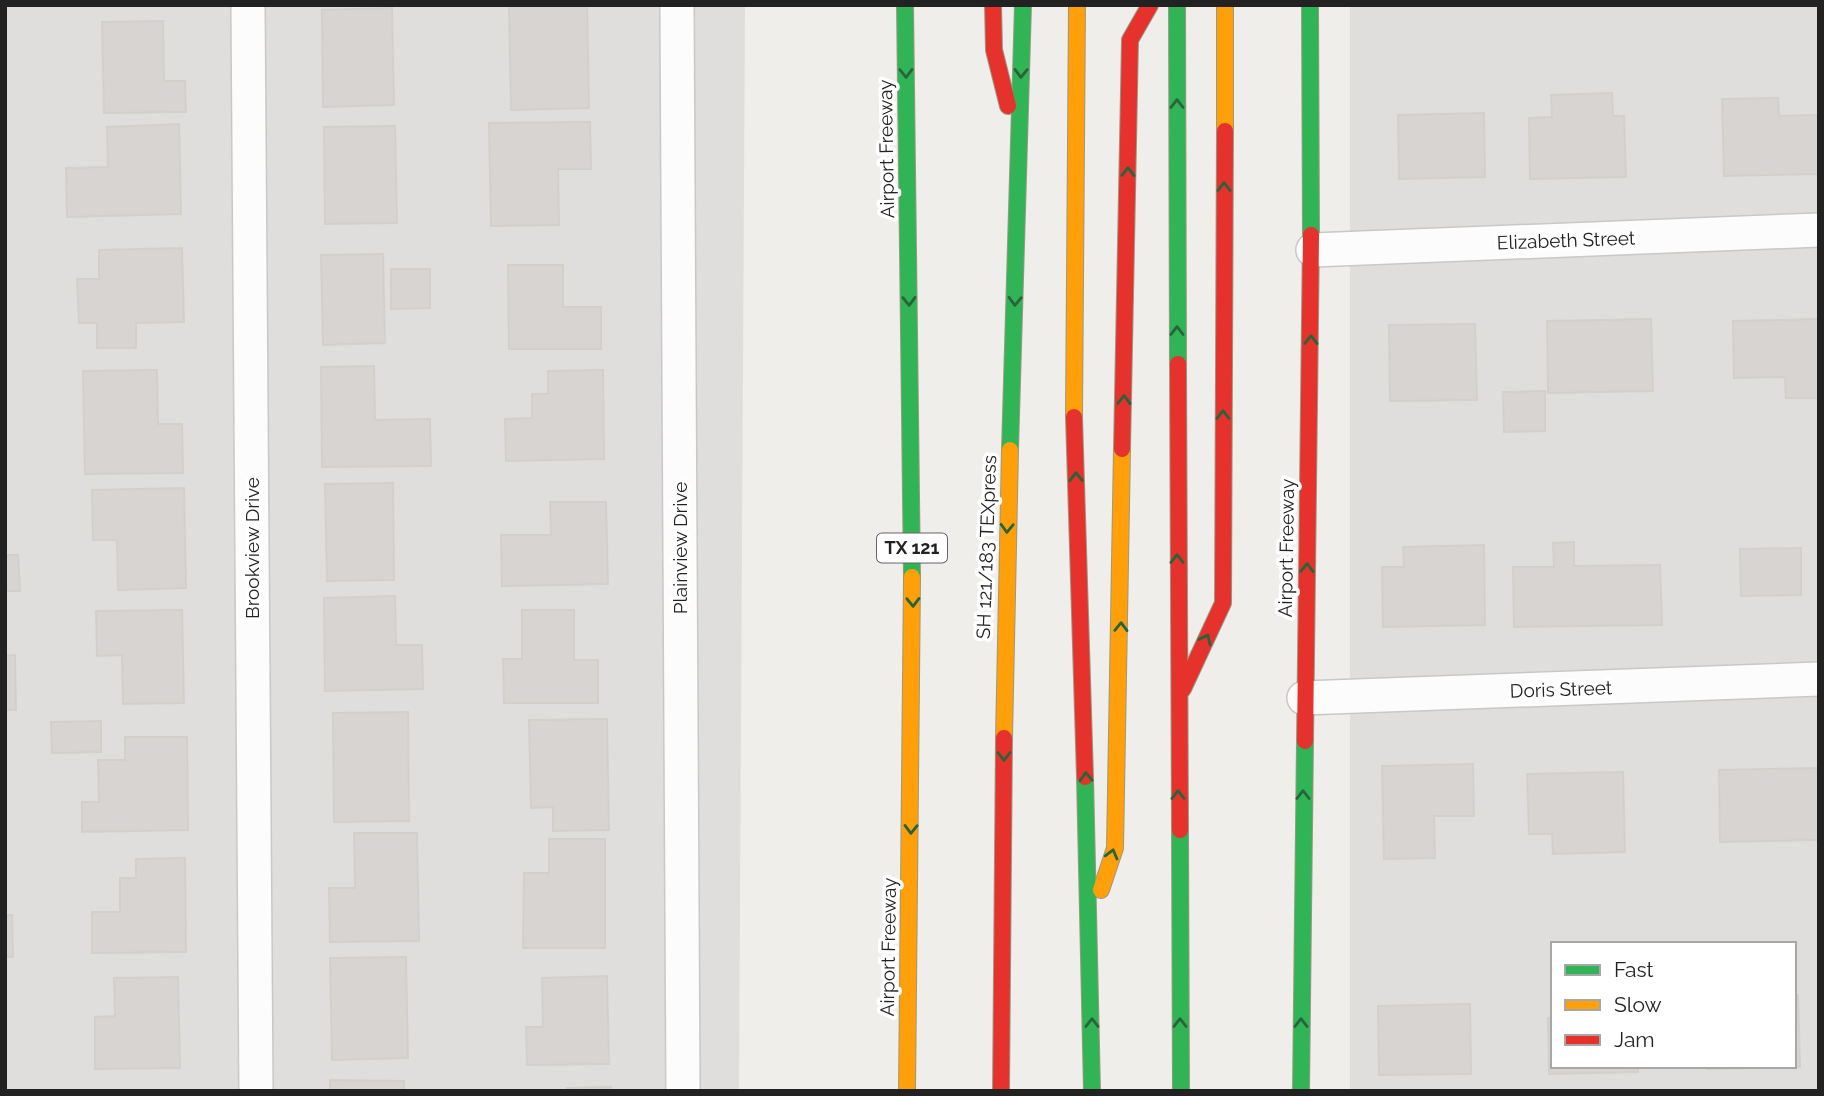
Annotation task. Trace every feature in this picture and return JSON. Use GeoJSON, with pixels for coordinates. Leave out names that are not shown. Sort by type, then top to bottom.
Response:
{"type":"FeatureCollection","features":[{"type":"Feature","properties":{"kind":"main road","name":"Airport Freeway"},"geometry":{"type":"LineString","coordinates":[[905,5],[913,636],[907,1091]]}},
{"type":"Feature","properties":{"kind":"main road"},"geometry":{"type":"LineString","coordinates":[[993,5],[993,50],[1020,152]]}},
{"type":"Feature","properties":{"kind":"main road","name":"SH 121/183 TEXpress"},"geometry":{"type":"LineString","coordinates":[[1001,1091],[1005,609],[1023,5]]}},
{"type":"Feature","properties":{"kind":"main road"},"geometry":{"type":"LineString","coordinates":[[1077,5],[1072,229],[1079,609],[1091,919],[1092,1091]]}},
{"type":"Feature","properties":{"kind":"main road"},"geometry":{"type":"LineString","coordinates":[[1091,919],[1115,848],[1130,40],[1150,5]]}},
{"type":"Feature","properties":{"kind":"main road"},"geometry":{"type":"LineString","coordinates":[[1177,5],[1177,701],[1181,1091]]}},
{"type":"Feature","properties":{"kind":"main road"},"geometry":{"type":"LineString","coordinates":[[1177,701],[1223,603],[1225,5]]}},
{"type":"Feature","properties":{"kind":"main road","name":"Airport Freeway"},"geometry":{"type":"LineString","coordinates":[[1301,1091],[1304,698],[1313,250],[1311,5]]}},
{"type":"Feature","properties":{"kind":"street","name":"Brookview Drive"},"geometry":{"type":"LineString","coordinates":[[248,5],[257,1091]]}},
{"type":"Feature","properties":{"kind":"street","name":"Plainview Drive"},"geometry":{"type":"LineString","coordinates":[[677,5],[684,1091]]}},
{"type":"Feature","properties":{"kind":"street","name":"Elizabeth Street"},"geometry":{"type":"LineString","coordinates":[[1313,250],[1819,230]]}},
{"type":"Feature","properties":{"kind":"street","name":"Doris Street"},"geometry":{"type":"LineString","coordinates":[[1304,698],[1819,679]]}},
{"type":"Feature","properties":{"kind":"shaded area"},"geometry":{"type":"Polygon","coordinates":[[[5,5],[745,5],[739,1091],[5,1091],[5,5]]]}},
{"type":"Feature","properties":{"kind":"shaded area"},"geometry":{"type":"Polygon","coordinates":[[[1350,5],[1819,5],[1819,1091],[1350,1091],[1350,5]]]}},
{"type":"Feature","properties":{"kind":"building"},"geometry":{"type":"Polygon","coordinates":[[[509,5],[587,5],[589,108],[511,110],[509,5]]]}},
{"type":"Feature","properties":{"kind":"building"},"geometry":{"type":"Polygon","coordinates":[[[392,8],[394,105],[323,107],[322,10],[392,8]]]}},
{"type":"Feature","properties":{"kind":"building"},"geometry":{"type":"Polygon","coordinates":[[[163,21],[164,81],[185,81],[186,112],[104,113],[102,22],[163,21]]]}},
{"type":"Feature","properties":{"kind":"building"},"geometry":{"type":"Polygon","coordinates":[[[1612,93],[1613,116],[1624,116],[1626,177],[1530,179],[1529,118],[1552,117],[1551,95],[1612,93]]]}},
{"type":"Feature","properties":{"kind":"building"},"geometry":{"type":"Polygon","coordinates":[[[1778,98],[1779,116],[1819,115],[1819,174],[1724,176],[1722,99],[1778,98]]]}},
{"type":"Feature","properties":{"kind":"building"},"geometry":{"type":"Polygon","coordinates":[[[1484,113],[1485,177],[1399,179],[1398,115],[1484,113]]]}},
{"type":"Feature","properties":{"kind":"building"},"geometry":{"type":"Polygon","coordinates":[[[590,122],[591,169],[558,169],[559,225],[491,226],[489,123],[590,122]]]}},
{"type":"Feature","properties":{"kind":"building"},"geometry":{"type":"Polygon","coordinates":[[[179,124],[181,214],[67,217],[66,168],[108,167],[107,127],[179,124]]]}},
{"type":"Feature","properties":{"kind":"building"},"geometry":{"type":"Polygon","coordinates":[[[395,126],[397,223],[325,224],[324,127],[395,126]]]}},
{"type":"Feature","properties":{"kind":"building"},"geometry":{"type":"Polygon","coordinates":[[[182,248],[184,322],[136,323],[136,348],[97,348],[97,323],[79,323],[77,279],[99,279],[99,250],[182,248]]]}},
{"type":"Feature","properties":{"kind":"building"},"geometry":{"type":"Polygon","coordinates":[[[383,254],[385,343],[323,345],[321,255],[383,254]]]}},
{"type":"Feature","properties":{"kind":"building"},"geometry":{"type":"Polygon","coordinates":[[[508,265],[563,265],[563,307],[601,307],[601,349],[509,349],[508,265]]]}},
{"type":"Feature","properties":{"kind":"building"},"geometry":{"type":"Polygon","coordinates":[[[391,269],[430,269],[430,308],[391,309],[391,269]]]}},
{"type":"Feature","properties":{"kind":"building"},"geometry":{"type":"Polygon","coordinates":[[[1651,319],[1653,391],[1548,393],[1547,321],[1651,319]]]}},
{"type":"Feature","properties":{"kind":"building"},"geometry":{"type":"Polygon","coordinates":[[[1819,319],[1819,398],[1786,398],[1785,377],[1734,378],[1733,321],[1819,319]]]}},
{"type":"Feature","properties":{"kind":"building"},"geometry":{"type":"Polygon","coordinates":[[[1475,324],[1477,400],[1390,401],[1389,325],[1475,324]]]}},
{"type":"Feature","properties":{"kind":"building"},"geometry":{"type":"Polygon","coordinates":[[[374,366],[375,420],[430,419],[431,466],[322,467],[321,367],[374,366]]]}},
{"type":"Feature","properties":{"kind":"building"},"geometry":{"type":"Polygon","coordinates":[[[157,370],[158,424],[182,424],[183,473],[85,474],[83,371],[157,370]]]}},
{"type":"Feature","properties":{"kind":"building"},"geometry":{"type":"Polygon","coordinates":[[[603,370],[604,459],[506,461],[505,419],[532,418],[532,394],[548,394],[548,371],[603,370]]]}},
{"type":"Feature","properties":{"kind":"building"},"geometry":{"type":"Polygon","coordinates":[[[1545,391],[1545,431],[1504,432],[1503,392],[1545,391]]]}},
{"type":"Feature","properties":{"kind":"building"},"geometry":{"type":"Polygon","coordinates":[[[393,483],[394,580],[327,581],[325,484],[393,483]]]}},
{"type":"Feature","properties":{"kind":"building"},"geometry":{"type":"Polygon","coordinates":[[[184,488],[186,588],[118,590],[117,540],[93,540],[92,490],[184,488]]]}},
{"type":"Feature","properties":{"kind":"building"},"geometry":{"type":"Polygon","coordinates":[[[550,502],[606,502],[608,584],[502,586],[501,535],[551,535],[550,502]]]}},
{"type":"Feature","properties":{"kind":"building"},"geometry":{"type":"Polygon","coordinates":[[[1574,542],[1574,566],[1660,565],[1662,625],[1514,627],[1513,567],[1554,567],[1553,543],[1574,542]]]}},
{"type":"Feature","properties":{"kind":"building"},"geometry":{"type":"Polygon","coordinates":[[[1484,545],[1485,625],[1383,627],[1382,567],[1404,567],[1403,547],[1484,545]]]}},
{"type":"Feature","properties":{"kind":"building"},"geometry":{"type":"Polygon","coordinates":[[[1801,548],[1801,595],[1741,596],[1740,549],[1801,548]]]}},
{"type":"Feature","properties":{"kind":"building"},"geometry":{"type":"Polygon","coordinates":[[[5,555],[18,555],[20,591],[5,591],[5,555]]]}},
{"type":"Feature","properties":{"kind":"building"},"geometry":{"type":"Polygon","coordinates":[[[395,596],[396,645],[422,645],[423,689],[325,691],[324,598],[395,596]]]}},
{"type":"Feature","properties":{"kind":"building"},"geometry":{"type":"Polygon","coordinates":[[[182,610],[184,703],[123,704],[122,655],[97,656],[96,611],[182,610]]]}},
{"type":"Feature","properties":{"kind":"building"},"geometry":{"type":"Polygon","coordinates":[[[522,610],[574,610],[574,660],[598,660],[598,703],[504,703],[503,659],[522,659],[522,610]]]}},
{"type":"Feature","properties":{"kind":"building"},"geometry":{"type":"Polygon","coordinates":[[[15,655],[16,710],[5,710],[5,656],[15,655]]]}},
{"type":"Feature","properties":{"kind":"building"},"geometry":{"type":"Polygon","coordinates":[[[408,712],[409,821],[334,822],[333,713],[408,712]]]}},
{"type":"Feature","properties":{"kind":"building"},"geometry":{"type":"Polygon","coordinates":[[[607,719],[609,830],[553,831],[553,807],[531,808],[529,720],[607,719]]]}},
{"type":"Feature","properties":{"kind":"building"},"geometry":{"type":"Polygon","coordinates":[[[101,721],[101,752],[52,753],[51,722],[101,721]]]}},
{"type":"Feature","properties":{"kind":"building"},"geometry":{"type":"Polygon","coordinates":[[[125,737],[187,737],[188,830],[82,832],[82,802],[99,802],[98,760],[125,760],[125,737]]]}},
{"type":"Feature","properties":{"kind":"building"},"geometry":{"type":"Polygon","coordinates":[[[1473,764],[1474,816],[1434,816],[1435,858],[1384,859],[1382,766],[1473,764]]]}},
{"type":"Feature","properties":{"kind":"building"},"geometry":{"type":"Polygon","coordinates":[[[1819,768],[1819,840],[1720,842],[1719,770],[1819,768]]]}},
{"type":"Feature","properties":{"kind":"building"},"geometry":{"type":"Polygon","coordinates":[[[1623,772],[1625,852],[1553,854],[1552,834],[1529,834],[1527,774],[1623,772]]]}},
{"type":"Feature","properties":{"kind":"building"},"geometry":{"type":"Polygon","coordinates":[[[354,833],[417,833],[419,941],[330,942],[329,888],[355,888],[354,833]]]}},
{"type":"Feature","properties":{"kind":"building"},"geometry":{"type":"Polygon","coordinates":[[[549,839],[605,839],[605,948],[523,948],[524,873],[549,873],[549,839]]]}},
{"type":"Feature","properties":{"kind":"building"},"geometry":{"type":"Polygon","coordinates":[[[185,858],[186,952],[92,953],[92,912],[120,912],[120,878],[136,878],[136,859],[185,858]]]}},
{"type":"Feature","properties":{"kind":"building"},"geometry":{"type":"Polygon","coordinates":[[[5,915],[12,915],[13,957],[5,957],[5,915]]]}},
{"type":"Feature","properties":{"kind":"building"},"geometry":{"type":"Polygon","coordinates":[[[406,957],[408,1058],[332,1060],[330,958],[406,957]]]}},
{"type":"Feature","properties":{"kind":"building"},"geometry":{"type":"Polygon","coordinates":[[[607,976],[609,1064],[527,1065],[526,1027],[543,1027],[542,978],[607,976]]]}},
{"type":"Feature","properties":{"kind":"building"},"geometry":{"type":"Polygon","coordinates":[[[178,977],[180,1068],[95,1069],[95,1017],[115,1016],[114,978],[178,977]]]}},
{"type":"Feature","properties":{"kind":"building"},"geometry":{"type":"Polygon","coordinates":[[[1796,995],[1798,995],[1800,1067],[1796,1067],[1796,995]]]}},
{"type":"Feature","properties":{"kind":"building"},"geometry":{"type":"Polygon","coordinates":[[[1470,1004],[1471,1074],[1379,1075],[1378,1006],[1470,1004]]]}},
{"type":"Feature","properties":{"kind":"building"},"geometry":{"type":"Polygon","coordinates":[[[1551,1017],[1551,1068],[1638,1068],[1638,1072],[1549,1074],[1548,1018],[1551,1017]]]}},
{"type":"Feature","properties":{"kind":"building"},"geometry":{"type":"Polygon","coordinates":[[[330,1080],[404,1081],[404,1091],[330,1091],[330,1080]]]}},
{"type":"Feature","properties":{"kind":"building"},"geometry":{"type":"Polygon","coordinates":[[[611,1087],[611,1091],[567,1091],[567,1088],[611,1087]]]}},
{"type":"Feature","properties":{"kind":"traffic: fast"},"geometry":{"type":"LineString","coordinates":[[905,5],[912,577]]}},
{"type":"Feature","properties":{"kind":"traffic: fast"},"geometry":{"type":"LineString","coordinates":[[1010,450],[1023,5]]}},
{"type":"Feature","properties":{"kind":"traffic: fast"},"geometry":{"type":"LineString","coordinates":[[1177,5],[1178,364]]}},
{"type":"Feature","properties":{"kind":"traffic: fast"},"geometry":{"type":"LineString","coordinates":[[1310,5],[1311,235]]}},
{"type":"Feature","properties":{"kind":"traffic: fast"},"geometry":{"type":"LineString","coordinates":[[1301,1091],[1305,741]]}},
{"type":"Feature","properties":{"kind":"traffic: fast"},"geometry":{"type":"LineString","coordinates":[[1085,777],[1092,1091]]}},
{"type":"Feature","properties":{"kind":"traffic: fast"},"geometry":{"type":"LineString","coordinates":[[1180,830],[1181,1091]]}},
{"type":"Feature","properties":{"kind":"traffic: slow"},"geometry":{"type":"LineString","coordinates":[[1074,417],[1077,5]]}},
{"type":"Feature","properties":{"kind":"traffic: slow"},"geometry":{"type":"LineString","coordinates":[[1225,5],[1225,131]]}},
{"type":"Feature","properties":{"kind":"traffic: slow"},"geometry":{"type":"LineString","coordinates":[[1101,890],[1115,848],[1122,449]]}},
{"type":"Feature","properties":{"kind":"traffic: slow"},"geometry":{"type":"LineString","coordinates":[[1004,738],[1010,450]]}},
{"type":"Feature","properties":{"kind":"traffic: slow"},"geometry":{"type":"LineString","coordinates":[[907,1091],[912,577]]}},
{"type":"Feature","properties":{"kind":"traffic: jam"},"geometry":{"type":"LineString","coordinates":[[993,5],[994,50],[1008,106]]}},
{"type":"Feature","properties":{"kind":"traffic: jam"},"geometry":{"type":"LineString","coordinates":[[1122,449],[1130,40],[1150,5]]}},
{"type":"Feature","properties":{"kind":"traffic: jam"},"geometry":{"type":"LineString","coordinates":[[1183,689],[1223,603],[1225,131]]}},
{"type":"Feature","properties":{"kind":"traffic: jam"},"geometry":{"type":"LineString","coordinates":[[1305,741],[1311,235]]}},
{"type":"Feature","properties":{"kind":"traffic: jam"},"geometry":{"type":"LineString","coordinates":[[1178,364],[1180,830]]}},
{"type":"Feature","properties":{"kind":"traffic: jam"},"geometry":{"type":"LineString","coordinates":[[1074,417],[1085,777]]}},
{"type":"Feature","properties":{"kind":"traffic: jam"},"geometry":{"type":"LineString","coordinates":[[1001,1091],[1004,738]]}}]}
